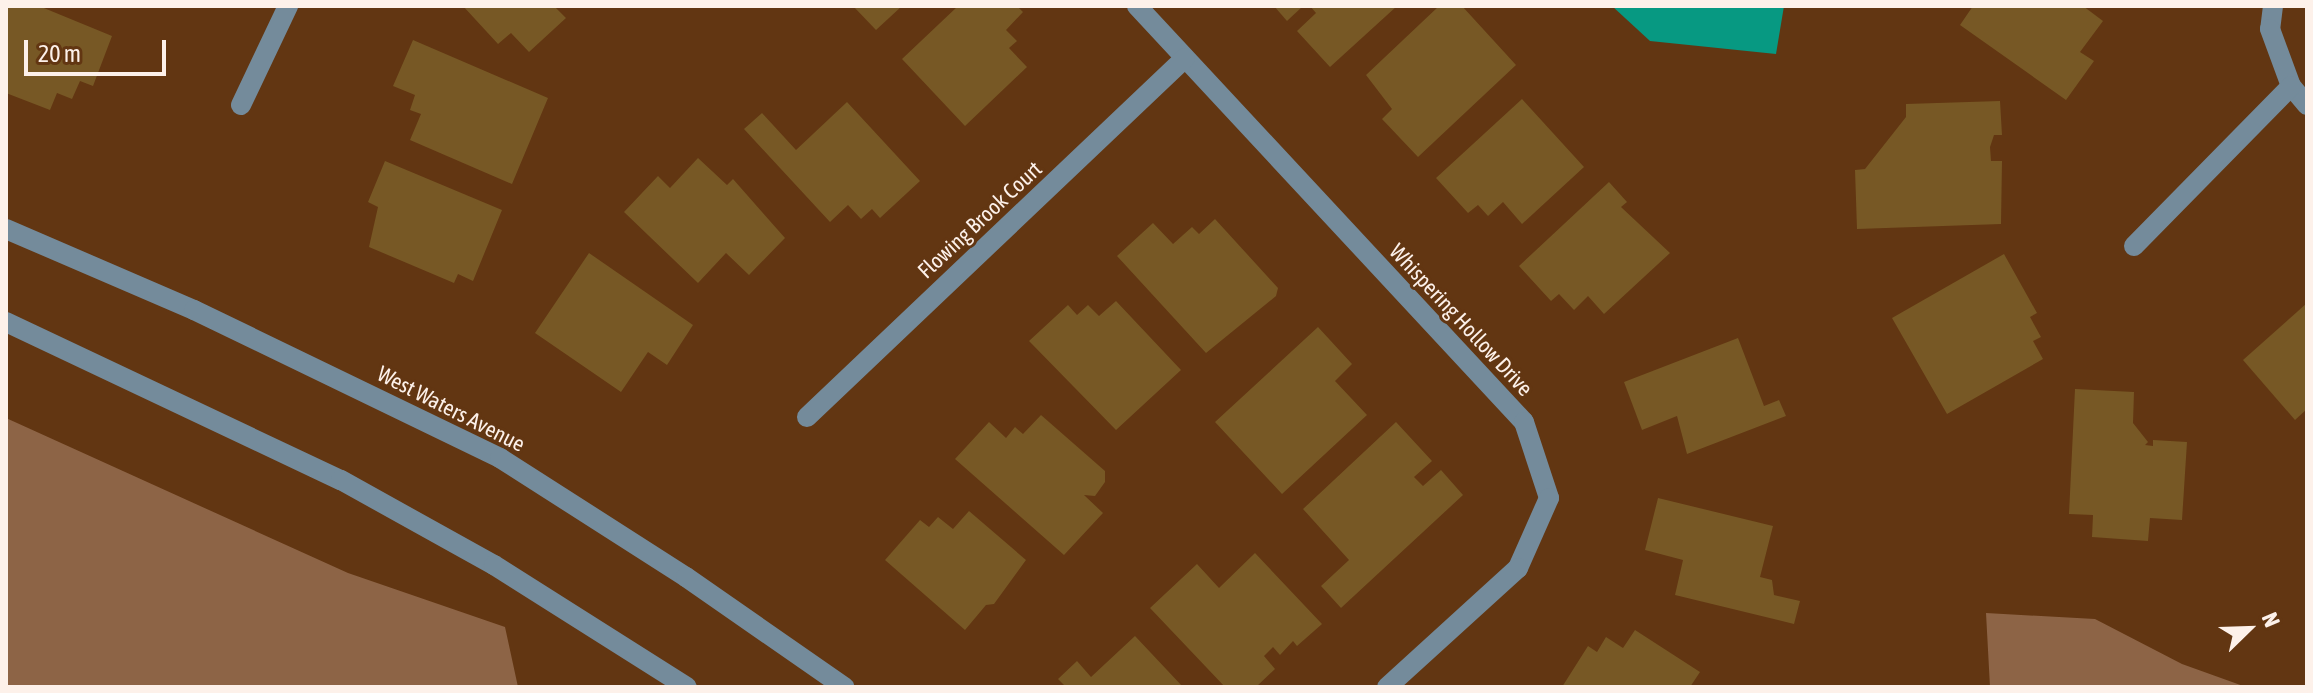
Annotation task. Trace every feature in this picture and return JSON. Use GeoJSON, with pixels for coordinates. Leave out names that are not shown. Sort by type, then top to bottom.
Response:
{"type":"FeatureCollection","features":[{"type":"Feature","properties":{"kind":"street"},"geometry":{"type":"LineString","coordinates":[[241,105],[288,6]]}},
{"type":"Feature","properties":{"kind":"street","name":"Whispering Hollow Drive"},"geometry":{"type":"LineString","coordinates":[[1137,6],[1524,422],[1549,498],[1518,568],[1387,687]]}},
{"type":"Feature","properties":{"kind":"street"},"geometry":{"type":"LineString","coordinates":[[2273,6],[2270,29],[2291,86],[2307,105]]}},
{"type":"Feature","properties":{"kind":"street","name":"Flowing Brook Court"},"geometry":{"type":"LineString","coordinates":[[807,417],[1185,58]]}},
{"type":"Feature","properties":{"kind":"street"},"geometry":{"type":"LineString","coordinates":[[2134,246],[2291,86]]}},
{"type":"Feature","properties":{"kind":"street","name":"West Waters Avenue"},"geometry":{"type":"LineString","coordinates":[[6,229],[194,310],[500,458],[686,577],[844,687]]}},
{"type":"Feature","properties":{"kind":"street"},"geometry":{"type":"LineString","coordinates":[[6,322],[341,480],[494,565],[687,687]]}},
{"type":"Feature","properties":{"kind":"shaded area"},"geometry":{"type":"Polygon","coordinates":[[[6,418],[348,573],[505,627],[518,687],[6,687],[6,418]]]}},
{"type":"Feature","properties":{"kind":"shaded area"},"geometry":{"type":"Polygon","coordinates":[[[1986,613],[2095,619],[2182,664],[2246,687],[1990,687],[1986,613]]]}},
{"type":"Feature","properties":{"kind":"water"},"geometry":{"type":"Polygon","coordinates":[[[1612,6],[1784,6],[1776,54],[1650,41],[1612,6]]]}},
{"type":"Feature","properties":{"kind":"building"},"geometry":{"type":"Polygon","coordinates":[[[6,6],[39,6],[112,36],[93,86],[80,81],[72,99],[57,93],[50,110],[6,93],[6,6]]]}},
{"type":"Feature","properties":{"kind":"building"},"geometry":{"type":"Polygon","coordinates":[[[463,6],[554,6],[566,18],[529,52],[511,33],[498,44],[463,6]]]}},
{"type":"Feature","properties":{"kind":"building"},"geometry":{"type":"Polygon","coordinates":[[[853,6],[902,6],[876,30],[853,6]]]}},
{"type":"Feature","properties":{"kind":"building"},"geometry":{"type":"Polygon","coordinates":[[[958,6],[1017,6],[1023,12],[1006,30],[1017,41],[1009,48],[1027,67],[965,126],[902,59],[958,6]]]}},
{"type":"Feature","properties":{"kind":"building"},"geometry":{"type":"Polygon","coordinates":[[[1274,6],[1303,6],[1287,21],[1274,6]]]}},
{"type":"Feature","properties":{"kind":"building"},"geometry":{"type":"Polygon","coordinates":[[[1310,6],[1397,6],[1330,67],[1297,31],[1316,13],[1310,6]]]}},
{"type":"Feature","properties":{"kind":"building"},"geometry":{"type":"Polygon","coordinates":[[[1439,6],[1462,6],[1516,65],[1418,157],[1382,119],[1392,109],[1366,75],[1439,6]]]}},
{"type":"Feature","properties":{"kind":"building"},"geometry":{"type":"Polygon","coordinates":[[[1973,6],[2083,6],[2103,21],[2080,52],[2094,61],[2066,100],[1960,25],[1973,6]]]}},
{"type":"Feature","properties":{"kind":"building"},"geometry":{"type":"Polygon","coordinates":[[[413,40],[548,98],[512,184],[410,140],[421,114],[410,110],[415,95],[393,86],[413,40]]]}},
{"type":"Feature","properties":{"kind":"building"},"geometry":{"type":"Polygon","coordinates":[[[1522,99],[1584,167],[1522,224],[1503,202],[1488,216],[1478,205],[1468,213],[1436,178],[1522,99]]]}},
{"type":"Feature","properties":{"kind":"building"},"geometry":{"type":"Polygon","coordinates":[[[2000,101],[2002,135],[1994,135],[1990,147],[1991,161],[2002,161],[2001,224],[1857,229],[1855,170],[1865,169],[1906,117],[1906,104],[2000,101]]]}},
{"type":"Feature","properties":{"kind":"building"},"geometry":{"type":"Polygon","coordinates":[[[847,102],[920,181],[880,218],[872,209],[861,219],[848,205],[830,222],[744,129],[762,113],[796,150],[847,102]]]}},
{"type":"Feature","properties":{"kind":"building"},"geometry":{"type":"Polygon","coordinates":[[[698,158],[727,185],[733,179],[785,238],[749,275],[726,253],[698,283],[624,212],[658,176],[670,188],[698,158]]]}},
{"type":"Feature","properties":{"kind":"building"},"geometry":{"type":"Polygon","coordinates":[[[385,161],[502,210],[473,281],[458,274],[454,283],[369,247],[378,207],[368,202],[385,161]]]}},
{"type":"Feature","properties":{"kind":"building"},"geometry":{"type":"Polygon","coordinates":[[[1609,182],[1627,202],[1621,207],[1670,253],[1604,314],[1588,296],[1574,310],[1559,294],[1551,301],[1519,266],[1609,182]]]}},
{"type":"Feature","properties":{"kind":"building"},"geometry":{"type":"Polygon","coordinates":[[[1215,219],[1278,288],[1276,296],[1206,353],[1117,256],[1153,223],[1173,244],[1192,227],[1199,234],[1215,219]]]}},
{"type":"Feature","properties":{"kind":"building"},"geometry":{"type":"Polygon","coordinates":[[[589,253],[693,325],[667,365],[648,352],[621,392],[535,333],[589,253]]]}},
{"type":"Feature","properties":{"kind":"building"},"geometry":{"type":"Polygon","coordinates":[[[2004,254],[2037,313],[2030,317],[2041,337],[2033,341],[2043,359],[1947,414],[1892,318],[2004,254]]]}},
{"type":"Feature","properties":{"kind":"building"},"geometry":{"type":"Polygon","coordinates":[[[1116,301],[1181,370],[1116,430],[1029,341],[1068,305],[1077,315],[1088,305],[1099,316],[1116,301]]]}},
{"type":"Feature","properties":{"kind":"building"},"geometry":{"type":"Polygon","coordinates":[[[2307,303],[2307,409],[2295,420],[2243,360],[2307,303]]]}},
{"type":"Feature","properties":{"kind":"building"},"geometry":{"type":"Polygon","coordinates":[[[1318,327],[1352,364],[1335,381],[1367,415],[1282,494],[1215,422],[1318,327]]]}},
{"type":"Feature","properties":{"kind":"building"},"geometry":{"type":"Polygon","coordinates":[[[1738,338],[1764,406],[1779,400],[1786,416],[1687,454],[1677,416],[1642,430],[1624,382],[1738,338]]]}},
{"type":"Feature","properties":{"kind":"building"},"geometry":{"type":"Polygon","coordinates":[[[2075,389],[2134,392],[2133,423],[2148,442],[2145,445],[2153,446],[2153,440],[2187,442],[2182,520],[2150,518],[2148,541],[2092,537],[2093,515],[2069,514],[2075,389]]]}},
{"type":"Feature","properties":{"kind":"building"},"geometry":{"type":"Polygon","coordinates":[[[1041,415],[1105,471],[1105,482],[1095,496],[1084,495],[1103,513],[1064,555],[955,459],[989,422],[1006,438],[1015,427],[1023,434],[1041,415]]]}},
{"type":"Feature","properties":{"kind":"building"},"geometry":{"type":"Polygon","coordinates":[[[1396,422],[1432,461],[1414,477],[1423,486],[1441,470],[1463,495],[1341,608],[1321,586],[1349,560],[1303,509],[1396,422]]]}},
{"type":"Feature","properties":{"kind":"building"},"geometry":{"type":"Polygon","coordinates":[[[1658,498],[1773,526],[1760,577],[1772,580],[1774,595],[1800,601],[1794,624],[1675,595],[1683,560],[1645,550],[1658,498]]]}},
{"type":"Feature","properties":{"kind":"building"},"geometry":{"type":"Polygon","coordinates":[[[969,511],[1026,560],[994,604],[986,605],[965,630],[885,560],[920,520],[929,527],[938,517],[953,529],[969,511]]]}},
{"type":"Feature","properties":{"kind":"building"},"geometry":{"type":"Polygon","coordinates":[[[1255,553],[1322,624],[1297,646],[1293,641],[1280,655],[1273,647],[1264,656],[1275,669],[1256,687],[1225,687],[1150,608],[1197,564],[1219,588],[1255,553]]]}},
{"type":"Feature","properties":{"kind":"building"},"geometry":{"type":"Polygon","coordinates":[[[1635,630],[1700,672],[1690,687],[1562,687],[1588,646],[1597,652],[1606,637],[1623,648],[1635,630]]]}},
{"type":"Feature","properties":{"kind":"building"},"geometry":{"type":"Polygon","coordinates":[[[1135,636],[1183,687],[1066,687],[1058,679],[1077,661],[1091,677],[1135,636]]]}}]}
